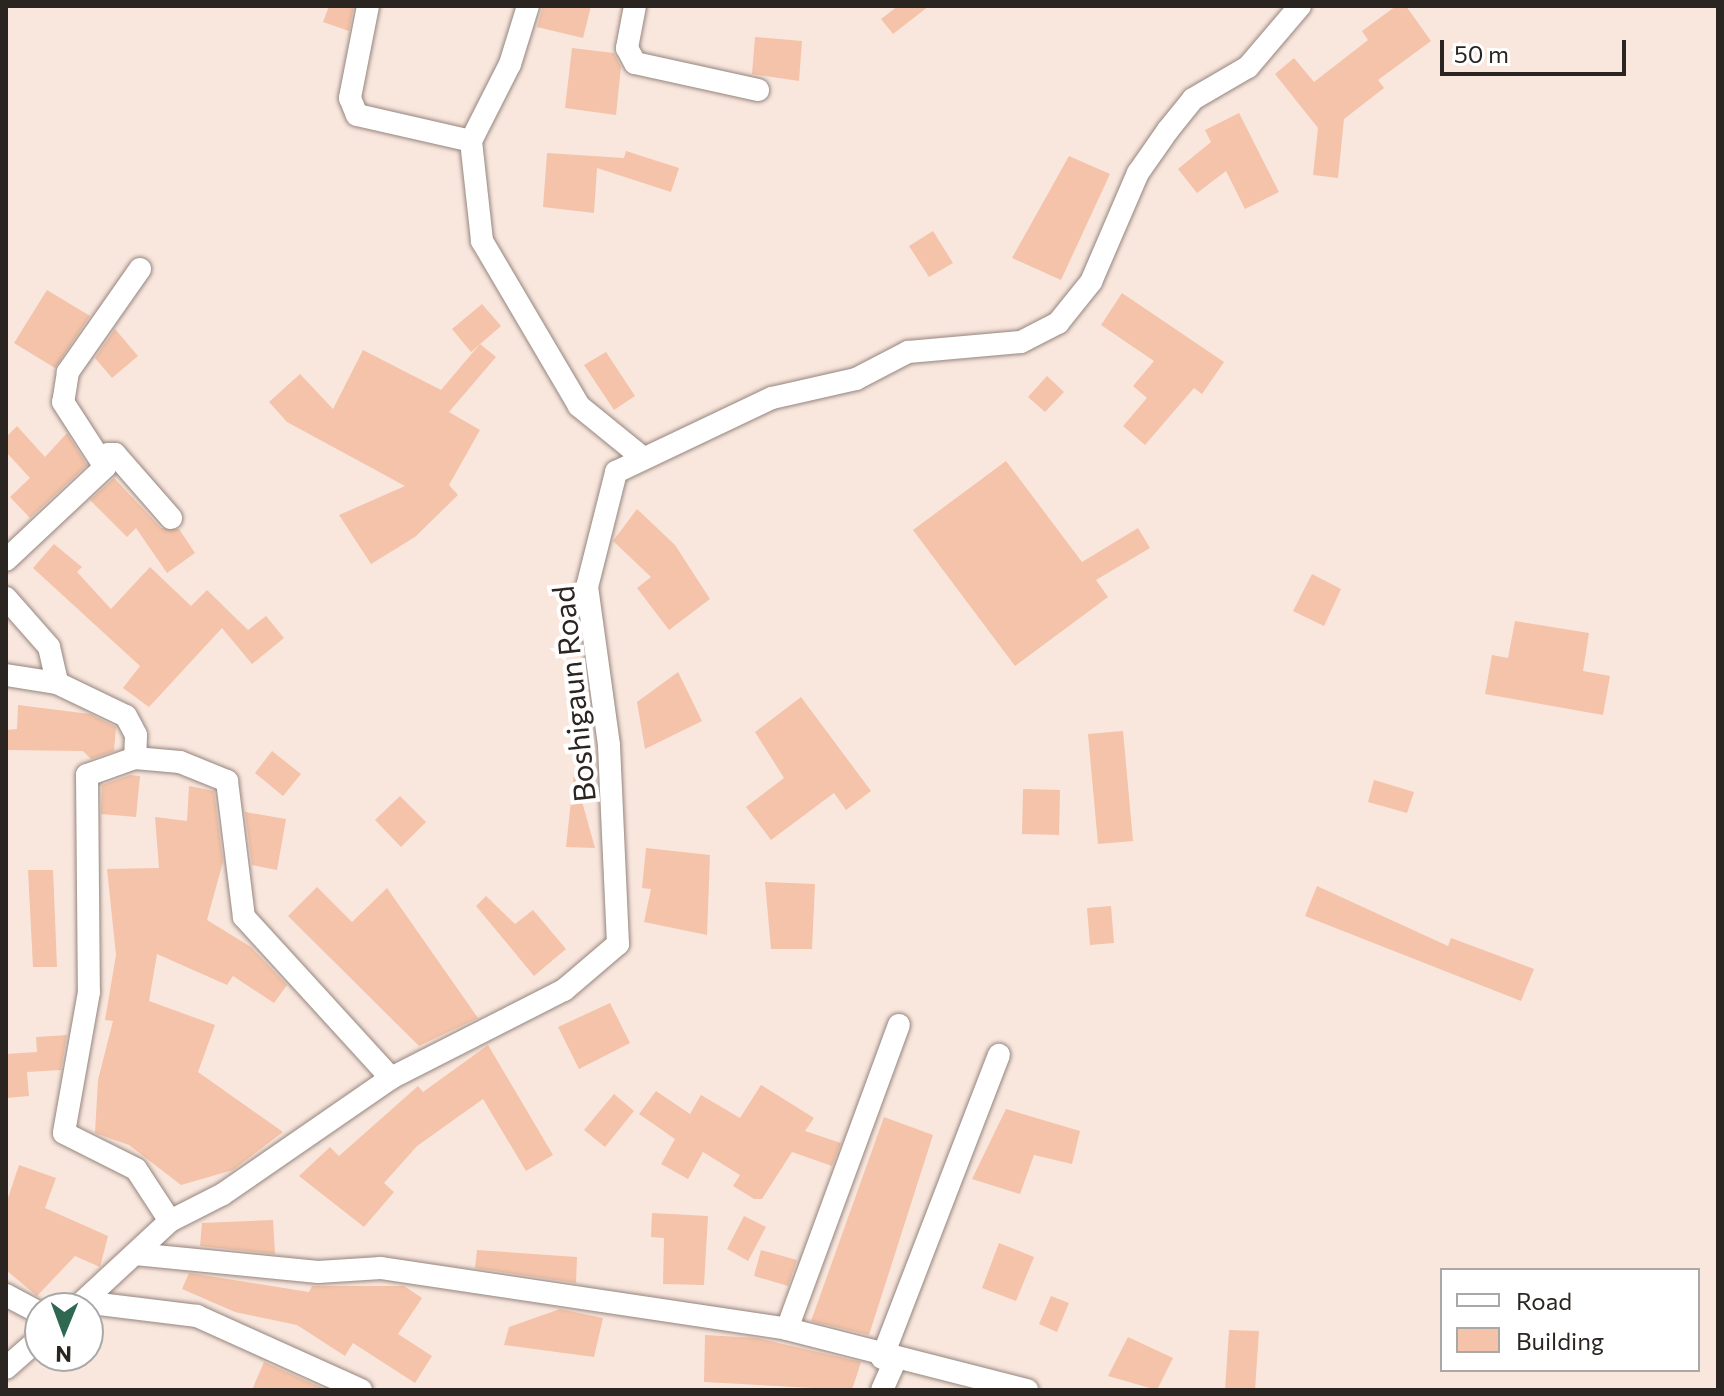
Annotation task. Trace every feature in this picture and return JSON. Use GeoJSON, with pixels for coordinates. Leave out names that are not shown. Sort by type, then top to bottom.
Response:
{"type":"FeatureCollection","features":[{"type":"Feature","properties":{"kind":"street"},"geometry":{"type":"LineString","coordinates":[[368,6],[350,98],[357,115],[471,141]]}},
{"type":"Feature","properties":{"kind":"street"},"geometry":{"type":"LineString","coordinates":[[528,6],[510,64],[471,141],[482,241],[516,306],[579,406],[643,458]]}},
{"type":"Feature","properties":{"kind":"street"},"geometry":{"type":"LineString","coordinates":[[635,6],[627,48],[635,63],[758,90]]}},
{"type":"Feature","properties":{"kind":"street","name":"Boshigaun Road"},"geometry":{"type":"LineString","coordinates":[[93,1292],[170,1221],[223,1194],[391,1078],[564,990],[618,944],[609,745],[587,587],[605,493],[616,472],[772,398],[856,379],[908,352],[1021,342],[1058,323],[1091,282],[1138,173],[1168,130],[1193,99],[1248,67],[1300,6]]}},
{"type":"Feature","properties":{"kind":"street"},"geometry":{"type":"LineString","coordinates":[[105,467],[63,402],[62,387],[140,269]]}},
{"type":"Feature","properties":{"kind":"street"},"geometry":{"type":"LineString","coordinates":[[6,560],[105,467],[108,454],[115,454],[171,518]]}},
{"type":"Feature","properties":{"kind":"street"},"geometry":{"type":"LineString","coordinates":[[6,598],[49,647],[57,683]]}},
{"type":"Feature","properties":{"kind":"street"},"geometry":{"type":"LineString","coordinates":[[6,675],[57,683],[126,716],[136,735],[135,758]]}},
{"type":"Feature","properties":{"kind":"street"},"geometry":{"type":"LineString","coordinates":[[170,1221],[136,1169],[64,1133],[89,992],[87,775],[135,758],[180,762],[227,781],[244,917],[391,1078]]}},
{"type":"Feature","properties":{"kind":"street"},"geometry":{"type":"LineString","coordinates":[[787,1329],[899,1025]]}},
{"type":"Feature","properties":{"kind":"street"},"geometry":{"type":"LineString","coordinates":[[882,1390],[889,1359],[999,1055]]}},
{"type":"Feature","properties":{"kind":"street"},"geometry":{"type":"LineString","coordinates":[[135,1254],[318,1272],[381,1268],[787,1329],[889,1359],[1027,1390]]}},
{"type":"Feature","properties":{"kind":"street"},"geometry":{"type":"LineString","coordinates":[[6,1295],[24,1305]]}},
{"type":"Feature","properties":{"kind":"street"},"geometry":{"type":"LineString","coordinates":[[104,1307],[197,1316],[361,1390]]}},
{"type":"Feature","properties":{"kind":"street"},"geometry":{"type":"LineString","coordinates":[[6,1368],[24,1352]]}},
{"type":"Feature","properties":{"kind":"street"},"geometry":{"type":"LineString","coordinates":[[889,1359],[900,1390]]}},
{"type":"Feature","properties":{"kind":"building"},"geometry":{"type":"Polygon","coordinates":[[[329,6],[354,6],[349,31],[323,22],[329,6]]]}},
{"type":"Feature","properties":{"kind":"building"},"geometry":{"type":"Polygon","coordinates":[[[543,6],[591,6],[583,38],[537,27],[543,6]]]}},
{"type":"Feature","properties":{"kind":"building"},"geometry":{"type":"Polygon","coordinates":[[[898,6],[929,6],[893,34],[881,19],[898,6]]]}},
{"type":"Feature","properties":{"kind":"building"},"geometry":{"type":"Polygon","coordinates":[[[1396,6],[1406,6],[1431,41],[1378,80],[1384,88],[1344,119],[1338,178],[1313,175],[1318,128],[1275,74],[1294,58],[1314,82],[1368,40],[1362,31],[1396,6]]]}},
{"type":"Feature","properties":{"kind":"building"},"geometry":{"type":"Polygon","coordinates":[[[755,37],[802,41],[799,81],[752,74],[755,37]]]}},
{"type":"Feature","properties":{"kind":"building"},"geometry":{"type":"Polygon","coordinates":[[[572,48],[614,53],[621,67],[616,115],[565,108],[572,48]]]}},
{"type":"Feature","properties":{"kind":"building"},"geometry":{"type":"Polygon","coordinates":[[[1239,113],[1279,192],[1245,209],[1226,171],[1197,193],[1178,169],[1211,142],[1205,130],[1239,113]]]}},
{"type":"Feature","properties":{"kind":"building"},"geometry":{"type":"Polygon","coordinates":[[[626,151],[679,168],[671,192],[597,168],[594,213],[543,207],[547,153],[624,158],[626,151]]]}},
{"type":"Feature","properties":{"kind":"building"},"geometry":{"type":"Polygon","coordinates":[[[1069,156],[1110,174],[1061,280],[1012,258],[1069,156]]]}},
{"type":"Feature","properties":{"kind":"building"},"geometry":{"type":"Polygon","coordinates":[[[933,231],[953,263],[929,277],[909,246],[933,231]]]}},
{"type":"Feature","properties":{"kind":"building"},"geometry":{"type":"Polygon","coordinates":[[[47,290],[90,316],[55,368],[14,343],[47,290]]]}},
{"type":"Feature","properties":{"kind":"building"},"geometry":{"type":"Polygon","coordinates":[[[1122,293],[1224,362],[1202,394],[1194,388],[1145,445],[1123,426],[1147,398],[1133,386],[1154,361],[1101,325],[1122,293]]]}},
{"type":"Feature","properties":{"kind":"building"},"geometry":{"type":"Polygon","coordinates":[[[482,304],[501,326],[471,352],[452,329],[482,304]]]}},
{"type":"Feature","properties":{"kind":"building"},"geometry":{"type":"Polygon","coordinates":[[[115,329],[138,356],[112,378],[95,358],[115,329]]]}},
{"type":"Feature","properties":{"kind":"building"},"geometry":{"type":"Polygon","coordinates":[[[480,344],[496,357],[449,412],[480,430],[449,485],[458,495],[415,537],[371,564],[339,515],[405,486],[287,422],[269,402],[300,374],[333,409],[363,350],[441,390],[480,344]]]}},
{"type":"Feature","properties":{"kind":"building"},"geometry":{"type":"Polygon","coordinates":[[[606,352],[635,396],[614,410],[584,365],[606,352]]]}},
{"type":"Feature","properties":{"kind":"building"},"geometry":{"type":"Polygon","coordinates":[[[1047,376],[1064,392],[1045,412],[1028,397],[1047,376]]]}},
{"type":"Feature","properties":{"kind":"building"},"geometry":{"type":"Polygon","coordinates":[[[17,426],[45,457],[67,433],[87,465],[30,518],[10,497],[30,478],[6,452],[6,437],[17,426]]]}},
{"type":"Feature","properties":{"kind":"building"},"geometry":{"type":"Polygon","coordinates":[[[1006,461],[1082,562],[1138,528],[1150,548],[1096,580],[1108,597],[1015,666],[913,530],[1006,461]]]}},
{"type":"Feature","properties":{"kind":"building"},"geometry":{"type":"Polygon","coordinates":[[[114,478],[161,528],[179,529],[195,553],[167,573],[136,528],[127,537],[90,500],[114,478]]]}},
{"type":"Feature","properties":{"kind":"building"},"geometry":{"type":"Polygon","coordinates":[[[637,509],[675,545],[710,599],[669,630],[637,588],[651,577],[613,541],[637,509]]]}},
{"type":"Feature","properties":{"kind":"building"},"geometry":{"type":"Polygon","coordinates":[[[54,544],[82,567],[77,572],[111,609],[150,567],[191,606],[207,590],[248,630],[266,616],[284,638],[252,664],[222,628],[149,707],[123,688],[140,666],[33,568],[54,544]]]}},
{"type":"Feature","properties":{"kind":"building"},"geometry":{"type":"Polygon","coordinates":[[[1312,574],[1341,589],[1324,626],[1293,611],[1312,574]]]}},
{"type":"Feature","properties":{"kind":"building"},"geometry":{"type":"Polygon","coordinates":[[[1515,621],[1589,633],[1583,671],[1610,676],[1603,715],[1485,694],[1492,655],[1508,658],[1515,621]]]}},
{"type":"Feature","properties":{"kind":"building"},"geometry":{"type":"Polygon","coordinates":[[[678,672],[702,721],[645,749],[637,702],[678,672]]]}},
{"type":"Feature","properties":{"kind":"building"},"geometry":{"type":"Polygon","coordinates":[[[801,697],[871,791],[846,810],[834,793],[771,840],[746,807],[784,778],[755,732],[801,697]]]}},
{"type":"Feature","properties":{"kind":"building"},"geometry":{"type":"Polygon","coordinates":[[[18,705],[90,714],[116,727],[114,751],[91,759],[83,751],[6,750],[6,730],[17,729],[18,705]]]}},
{"type":"Feature","properties":{"kind":"building"},"geometry":{"type":"Polygon","coordinates":[[[1123,731],[1133,841],[1098,844],[1088,734],[1123,731]]]}},
{"type":"Feature","properties":{"kind":"building"},"geometry":{"type":"Polygon","coordinates":[[[272,751],[301,774],[283,796],[255,773],[272,751]]]}},
{"type":"Feature","properties":{"kind":"building"},"geometry":{"type":"Polygon","coordinates":[[[574,773],[595,848],[566,847],[574,773]]]}},
{"type":"Feature","properties":{"kind":"building"},"geometry":{"type":"Polygon","coordinates":[[[130,775],[140,776],[136,817],[101,814],[102,785],[130,775]]]}},
{"type":"Feature","properties":{"kind":"building"},"geometry":{"type":"Polygon","coordinates":[[[1374,780],[1414,792],[1407,813],[1368,802],[1374,780]]]}},
{"type":"Feature","properties":{"kind":"building"},"geometry":{"type":"Polygon","coordinates":[[[189,786],[214,791],[223,862],[207,920],[251,947],[287,985],[274,1003],[233,976],[227,985],[157,954],[149,1001],[215,1025],[198,1072],[283,1132],[233,1170],[181,1185],[129,1145],[95,1133],[98,1080],[113,1021],[105,1020],[116,955],[107,869],[159,868],[155,817],[187,821],[189,786]]]}},
{"type":"Feature","properties":{"kind":"building"},"geometry":{"type":"Polygon","coordinates":[[[1023,789],[1060,790],[1059,835],[1022,834],[1023,789]]]}},
{"type":"Feature","properties":{"kind":"building"},"geometry":{"type":"Polygon","coordinates":[[[400,796],[426,822],[401,847],[375,820],[400,796]]]}},
{"type":"Feature","properties":{"kind":"building"},"geometry":{"type":"Polygon","coordinates":[[[245,812],[286,819],[277,870],[252,865],[245,812]]]}},
{"type":"Feature","properties":{"kind":"building"},"geometry":{"type":"Polygon","coordinates":[[[646,848],[710,855],[707,935],[644,922],[651,889],[642,888],[646,848]]]}},
{"type":"Feature","properties":{"kind":"building"},"geometry":{"type":"Polygon","coordinates":[[[28,870],[53,870],[57,967],[33,967],[28,870]]]}},
{"type":"Feature","properties":{"kind":"building"},"geometry":{"type":"Polygon","coordinates":[[[765,882],[815,884],[812,949],[771,949],[765,882]]]}},
{"type":"Feature","properties":{"kind":"building"},"geometry":{"type":"Polygon","coordinates":[[[1317,886],[1448,946],[1451,938],[1534,969],[1521,1001],[1305,916],[1317,886]]]}},
{"type":"Feature","properties":{"kind":"building"},"geometry":{"type":"Polygon","coordinates":[[[317,887],[352,922],[387,888],[478,1018],[419,1046],[288,916],[317,887]]]}},
{"type":"Feature","properties":{"kind":"building"},"geometry":{"type":"Polygon","coordinates":[[[486,896],[515,924],[533,910],[566,949],[534,976],[476,906],[486,896]]]}},
{"type":"Feature","properties":{"kind":"building"},"geometry":{"type":"Polygon","coordinates":[[[1111,906],[1114,943],[1090,945],[1087,908],[1111,906]]]}},
{"type":"Feature","properties":{"kind":"building"},"geometry":{"type":"Polygon","coordinates":[[[610,1003],[630,1043],[579,1069],[558,1027],[610,1003]]]}},
{"type":"Feature","properties":{"kind":"building"},"geometry":{"type":"Polygon","coordinates":[[[67,1035],[61,1070],[27,1072],[29,1096],[6,1098],[6,1054],[37,1052],[36,1037],[67,1035]]]}},
{"type":"Feature","properties":{"kind":"building"},"geometry":{"type":"Polygon","coordinates":[[[488,1045],[553,1155],[526,1171],[483,1099],[417,1146],[384,1183],[394,1192],[364,1227],[299,1176],[330,1147],[339,1156],[418,1086],[423,1092],[488,1045]]]}},
{"type":"Feature","properties":{"kind":"building"},"geometry":{"type":"Polygon","coordinates":[[[761,1085],[814,1118],[805,1131],[841,1143],[832,1166],[792,1152],[762,1199],[754,1199],[733,1186],[740,1175],[703,1152],[688,1179],[661,1164],[675,1139],[639,1114],[656,1091],[690,1114],[701,1095],[740,1118],[761,1085]]]}},
{"type":"Feature","properties":{"kind":"building"},"geometry":{"type":"Polygon","coordinates":[[[614,1094],[634,1111],[605,1147],[584,1130],[614,1094]]]}},
{"type":"Feature","properties":{"kind":"building"},"geometry":{"type":"Polygon","coordinates":[[[1006,1109],[1080,1131],[1072,1164],[1034,1155],[1020,1194],[972,1179],[1006,1109]]]}},
{"type":"Feature","properties":{"kind":"building"},"geometry":{"type":"Polygon","coordinates":[[[884,1117],[933,1135],[869,1335],[811,1321],[884,1117]]]}},
{"type":"Feature","properties":{"kind":"building"},"geometry":{"type":"Polygon","coordinates":[[[19,1165],[56,1178],[45,1208],[108,1236],[100,1267],[75,1256],[41,1292],[32,1292],[6,1270],[6,1204],[19,1165]]]}},
{"type":"Feature","properties":{"kind":"building"},"geometry":{"type":"Polygon","coordinates":[[[652,1213],[708,1216],[704,1285],[663,1284],[664,1238],[651,1237],[652,1213]]]}},
{"type":"Feature","properties":{"kind":"building"},"geometry":{"type":"Polygon","coordinates":[[[744,1216],[766,1227],[748,1261],[727,1249],[744,1216]]]}},
{"type":"Feature","properties":{"kind":"building"},"geometry":{"type":"Polygon","coordinates":[[[273,1220],[275,1254],[200,1246],[202,1223],[273,1220]]]}},
{"type":"Feature","properties":{"kind":"building"},"geometry":{"type":"Polygon","coordinates":[[[999,1243],[1034,1257],[1016,1301],[982,1288],[999,1243]]]}},
{"type":"Feature","properties":{"kind":"building"},"geometry":{"type":"Polygon","coordinates":[[[477,1250],[577,1257],[576,1283],[475,1268],[477,1250]]]}},
{"type":"Feature","properties":{"kind":"building"},"geometry":{"type":"Polygon","coordinates":[[[761,1250],[797,1260],[788,1286],[754,1276],[761,1250]]]}},
{"type":"Feature","properties":{"kind":"building"},"geometry":{"type":"Polygon","coordinates":[[[189,1273],[309,1292],[312,1286],[404,1286],[422,1298],[398,1334],[432,1356],[415,1383],[353,1343],[345,1356],[297,1325],[235,1312],[182,1289],[189,1273]]]}},
{"type":"Feature","properties":{"kind":"building"},"geometry":{"type":"Polygon","coordinates":[[[1051,1296],[1069,1303],[1057,1332],[1039,1324],[1051,1296]]]}},
{"type":"Feature","properties":{"kind":"building"},"geometry":{"type":"Polygon","coordinates":[[[560,1309],[603,1318],[594,1357],[504,1345],[509,1327],[560,1309]]]}},
{"type":"Feature","properties":{"kind":"building"},"geometry":{"type":"Polygon","coordinates":[[[1229,1330],[1259,1331],[1255,1390],[1225,1390],[1229,1330]]]}},
{"type":"Feature","properties":{"kind":"building"},"geometry":{"type":"Polygon","coordinates":[[[705,1335],[756,1338],[861,1362],[852,1390],[704,1382],[705,1335]]]}},
{"type":"Feature","properties":{"kind":"building"},"geometry":{"type":"Polygon","coordinates":[[[1128,1337],[1173,1358],[1157,1390],[1108,1376],[1128,1337]]]}},
{"type":"Feature","properties":{"kind":"building"},"geometry":{"type":"Polygon","coordinates":[[[264,1362],[327,1390],[252,1390],[264,1362]]]}}]}
